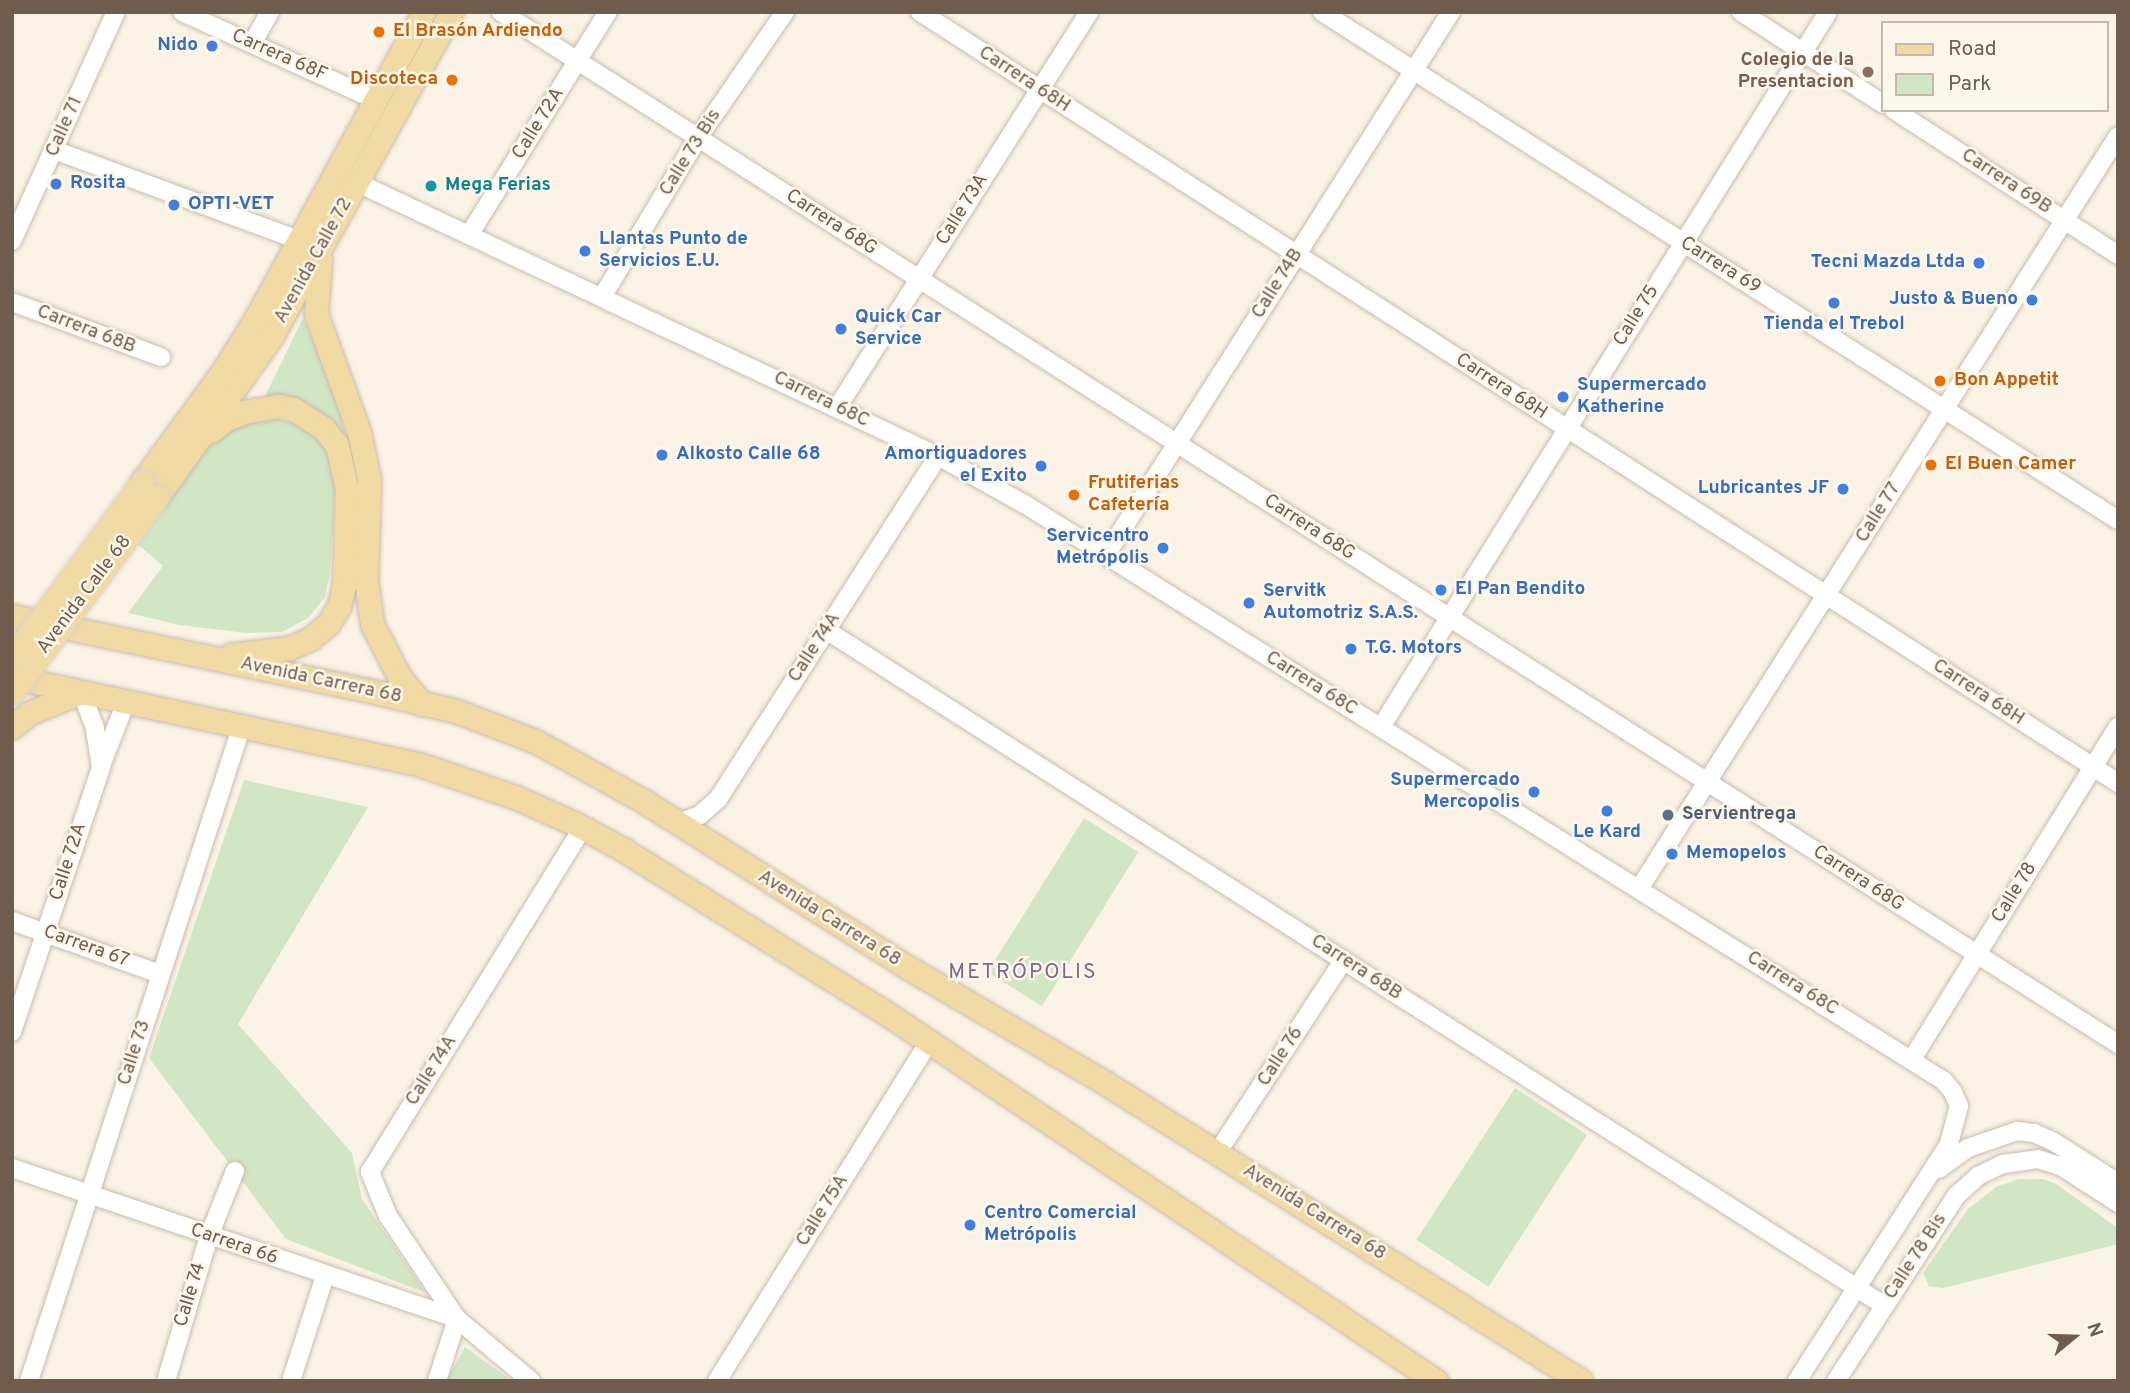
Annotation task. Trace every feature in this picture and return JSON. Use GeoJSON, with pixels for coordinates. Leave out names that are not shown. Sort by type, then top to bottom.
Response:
{"type":"FeatureCollection","features":[{"type":"Feature","properties":{"kind":"main road","name":"Avenida Calle 72"},"geometry":{"type":"LineString","coordinates":[[150,489],[229,363],[424,12]]}},
{"type":"Feature","properties":{"kind":"main road","name":"Avenida Calle 72"},"geometry":{"type":"LineString","coordinates":[[150,489],[200,439],[252,368],[358,183],[451,12]]}},
{"type":"Feature","properties":{"kind":"main road"},"geometry":{"type":"LineString","coordinates":[[321,248],[316,314],[357,424],[369,480],[366,580],[372,624],[399,676],[422,704]]}},
{"type":"Feature","properties":{"kind":"main road"},"geometry":{"type":"LineString","coordinates":[[200,439],[225,420],[244,412],[279,406],[293,409],[323,428],[337,445],[347,490],[345,585],[339,606],[328,624],[310,639],[289,648],[208,657]]}},
{"type":"Feature","properties":{"kind":"main road","name":"Avenida Calle 68"},"geometry":{"type":"LineString","coordinates":[[12,657],[150,489]]}},
{"type":"Feature","properties":{"kind":"main road","name":"Avenida Calle 68"},"geometry":{"type":"LineString","coordinates":[[12,693],[150,489]]}},
{"type":"Feature","properties":{"kind":"main road","name":"Avenida Carrera 68"},"geometry":{"type":"LineString","coordinates":[[12,616],[456,711],[535,741],[678,823],[902,964],[1107,1084],[1581,1381]]}},
{"type":"Feature","properties":{"kind":"main road"},"geometry":{"type":"LineString","coordinates":[[12,677],[421,765],[515,797],[583,827],[929,1042],[1427,1378]]}},
{"type":"Feature","properties":{"kind":"main road"},"geometry":{"type":"LineString","coordinates":[[12,727],[29,713],[81,692]]}},
{"type":"Feature","properties":{"kind":"street","name":"Calle 71"},"geometry":{"type":"LineString","coordinates":[[12,241],[116,12]]}},
{"type":"Feature","properties":{"kind":"street","name":"Carrera 68F"},"geometry":{"type":"LineString","coordinates":[[182,12],[376,100]]}},
{"type":"Feature","properties":{"kind":"street"},"geometry":{"type":"LineString","coordinates":[[252,44],[270,12]]}},
{"type":"Feature","properties":{"kind":"street","name":"Carrera 68G"},"geometry":{"type":"LineString","coordinates":[[501,12],[2118,1044]]}},
{"type":"Feature","properties":{"kind":"street","name":"Calle 72A"},"geometry":{"type":"LineString","coordinates":[[469,235],[608,12]]}},
{"type":"Feature","properties":{"kind":"street","name":"Calle 73 Bis"},"geometry":{"type":"LineString","coordinates":[[602,298],[698,138],[785,12]]}},
{"type":"Feature","properties":{"kind":"street","name":"Carrera 68H"},"geometry":{"type":"LineString","coordinates":[[920,12],[2118,783]]}},
{"type":"Feature","properties":{"kind":"street","name":"Calle 73A"},"geometry":{"type":"LineString","coordinates":[[836,408],[1089,12]]}},
{"type":"Feature","properties":{"kind":"street","name":"Carrera 69"},"geometry":{"type":"LineString","coordinates":[[1322,12],[2118,520]]}},
{"type":"Feature","properties":{"kind":"street","name":"Calle 74B"},"geometry":{"type":"LineString","coordinates":[[1106,555],[1451,12]]}},
{"type":"Feature","properties":{"kind":"street"},"geometry":{"type":"LineString","coordinates":[[1741,12],[1882,103]]}},
{"type":"Feature","properties":{"kind":"street","name":"Calle 75"},"geometry":{"type":"LineString","coordinates":[[1381,727],[1828,12]]}},
{"type":"Feature","properties":{"kind":"street","name":"Carrera 69B"},"geometry":{"type":"LineString","coordinates":[[1897,112],[2118,255]]}},
{"type":"Feature","properties":{"kind":"street","name":"Calle 77"},"geometry":{"type":"LineString","coordinates":[[1640,889],[2118,136]]}},
{"type":"Feature","properties":{"kind":"street"},"geometry":{"type":"LineString","coordinates":[[54,150],[299,240]]}},
{"type":"Feature","properties":{"kind":"street","name":"Carrera 68C"},"geometry":{"type":"LineString","coordinates":[[358,183],[938,456],[1106,555],[1912,1059],[1944,1081],[1959,1106],[1949,1144],[1927,1180]]}},
{"type":"Feature","properties":{"kind":"street","name":"Carrera 68B"},"geometry":{"type":"LineString","coordinates":[[12,302],[161,357]]}},
{"type":"Feature","properties":{"kind":"street","name":"Calle 74A"},"geometry":{"type":"LineString","coordinates":[[678,823],[695,818],[718,799],[938,456]]}},
{"type":"Feature","properties":{"kind":"street","name":"Carrera 68B"},"geometry":{"type":"LineString","coordinates":[[826,630],[1885,1306]]}},
{"type":"Feature","properties":{"kind":"street","name":"Calle 72A"},"geometry":{"type":"LineString","coordinates":[[12,1032],[101,767],[95,728],[81,692]]}},
{"type":"Feature","properties":{"kind":"street"},"geometry":{"type":"LineString","coordinates":[[101,767],[126,702]]}},
{"type":"Feature","properties":{"kind":"street","name":"Calle 73"},"geometry":{"type":"LineString","coordinates":[[29,1381],[242,725]]}},
{"type":"Feature","properties":{"kind":"street","name":"Calle 78"},"geometry":{"type":"LineString","coordinates":[[1912,1059],[2118,727]]}},
{"type":"Feature","properties":{"kind":"street","name":"Calle 74A"},"geometry":{"type":"LineString","coordinates":[[370,1172],[583,827]]}},
{"type":"Feature","properties":{"kind":"street","name":"Carrera 67"},"geometry":{"type":"LineString","coordinates":[[12,921],[160,974]]}},
{"type":"Feature","properties":{"kind":"street","name":"Calle 76"},"geometry":{"type":"LineString","coordinates":[[1217,1153],[1344,960]]}},
{"type":"Feature","properties":{"kind":"street","name":"Calle 75A"},"geometry":{"type":"LineString","coordinates":[[717,1381],[929,1042]]}},
{"type":"Feature","properties":{"kind":"street"},"geometry":{"type":"LineString","coordinates":[[1927,1180],[1969,1148],[2017,1131],[2034,1133],[2054,1142],[2118,1183]]}},
{"type":"Feature","properties":{"kind":"street","name":"Calle 78 Bis"},"geometry":{"type":"LineString","coordinates":[[1836,1381],[1961,1191],[1978,1176],[2003,1164],[2038,1160],[2062,1167],[2118,1203]]}},
{"type":"Feature","properties":{"kind":"street","name":"Carrera 66"},"geometry":{"type":"LineString","coordinates":[[12,1168],[457,1319]]}},
{"type":"Feature","properties":{"kind":"street","name":"Calle 74"},"geometry":{"type":"LineString","coordinates":[[166,1381],[209,1236],[235,1171]]}},
{"type":"Feature","properties":{"kind":"street","name":"Carrera 66"},"geometry":{"type":"LineString","coordinates":[[370,1172],[388,1216],[424,1274],[457,1319],[531,1381]]}},
{"type":"Feature","properties":{"kind":"street","name":"Calle 78 Bis"},"geometry":{"type":"LineString","coordinates":[[1797,1381],[1927,1180]]}},
{"type":"Feature","properties":{"kind":"street"},"geometry":{"type":"LineString","coordinates":[[291,1381],[325,1276]]}},
{"type":"Feature","properties":{"kind":"street"},"geometry":{"type":"LineString","coordinates":[[438,1381],[457,1319]]}},
{"type":"Feature","properties":{"kind":"green space"},"geometry":{"type":"Polygon","coordinates":[[[303,318],[331,383],[355,468],[345,440],[286,399],[265,396],[303,318]]]}},
{"type":"Feature","properties":{"kind":"green space"},"geometry":{"type":"Polygon","coordinates":[[[267,417],[297,424],[321,442],[332,459],[335,494],[330,572],[325,597],[308,618],[282,632],[246,633],[180,625],[128,613],[163,566],[136,543],[213,441],[239,423],[267,417]]]}},
{"type":"Feature","properties":{"kind":"green space"},"geometry":{"type":"Polygon","coordinates":[[[244,780],[368,807],[238,1024],[352,1153],[362,1199],[426,1293],[286,1239],[149,1058],[244,780]]]}},
{"type":"Feature","properties":{"kind":"green space"},"geometry":{"type":"Polygon","coordinates":[[[1084,818],[1138,852],[1042,1006],[988,972],[1084,818]]]}},
{"type":"Feature","properties":{"kind":"green space"},"geometry":{"type":"Polygon","coordinates":[[[1515,1088],[1587,1135],[1489,1287],[1416,1240],[1515,1088]]]}},
{"type":"Feature","properties":{"kind":"green space"},"geometry":{"type":"Polygon","coordinates":[[[2019,1179],[2043,1179],[2056,1184],[2118,1228],[2118,1244],[1943,1288],[1929,1286],[1923,1273],[1968,1209],[1996,1187],[2019,1179]]]}},
{"type":"Feature","properties":{"kind":"green space"},"geometry":{"type":"Polygon","coordinates":[[[465,1347],[512,1381],[446,1381],[465,1347]]]}},
{"type":"Feature","properties":{"kind":"place","name":"El Brasón Ardiendo"},"geometry":{"type":"Point","coordinates":[379,32]}},
{"type":"Feature","properties":{"kind":"place","name":"Nido"},"geometry":{"type":"Point","coordinates":[212,46]}},
{"type":"Feature","properties":{"kind":"place","name":"Colegio de la Presentacion"},"geometry":{"type":"Point","coordinates":[1868,72]}},
{"type":"Feature","properties":{"kind":"place","name":"Discoteca"},"geometry":{"type":"Point","coordinates":[452,80]}},
{"type":"Feature","properties":{"kind":"place","name":"Rosita"},"geometry":{"type":"Point","coordinates":[56,184]}},
{"type":"Feature","properties":{"kind":"place","name":"Mega Ferias"},"geometry":{"type":"Point","coordinates":[431,186]}},
{"type":"Feature","properties":{"kind":"place","name":"OPTI-VET"},"geometry":{"type":"Point","coordinates":[174,205]}},
{"type":"Feature","properties":{"kind":"place","name":"Llantas Punto de Servicios E.U."},"geometry":{"type":"Point","coordinates":[585,251]}},
{"type":"Feature","properties":{"kind":"place","name":"Tecni Mazda Ltda"},"geometry":{"type":"Point","coordinates":[1979,263]}},
{"type":"Feature","properties":{"kind":"place","name":"Justo & Bueno"},"geometry":{"type":"Point","coordinates":[2032,300]}},
{"type":"Feature","properties":{"kind":"place","name":"Tienda el Trebol"},"geometry":{"type":"Point","coordinates":[1834,303]}},
{"type":"Feature","properties":{"kind":"place","name":"Quick Car Service"},"geometry":{"type":"Point","coordinates":[841,329]}},
{"type":"Feature","properties":{"kind":"place","name":"Bon Appetit"},"geometry":{"type":"Point","coordinates":[1940,381]}},
{"type":"Feature","properties":{"kind":"place","name":"Supermercado Katherine"},"geometry":{"type":"Point","coordinates":[1563,397]}},
{"type":"Feature","properties":{"kind":"place","name":"Alkosto Calle 68"},"geometry":{"type":"Point","coordinates":[662,455]}},
{"type":"Feature","properties":{"kind":"place","name":"El Buen Camer"},"geometry":{"type":"Point","coordinates":[1931,465]}},
{"type":"Feature","properties":{"kind":"place","name":"Amortiguadores el Exito"},"geometry":{"type":"Point","coordinates":[1041,466]}},
{"type":"Feature","properties":{"kind":"place","name":"Lubricantes JF"},"geometry":{"type":"Point","coordinates":[1843,489]}},
{"type":"Feature","properties":{"kind":"place","name":"Frutiferias Cafetería"},"geometry":{"type":"Point","coordinates":[1074,495]}},
{"type":"Feature","properties":{"kind":"place","name":"Servicentro Metrópolis"},"geometry":{"type":"Point","coordinates":[1163,548]}},
{"type":"Feature","properties":{"kind":"place","name":"El Pan Bendito"},"geometry":{"type":"Point","coordinates":[1441,590]}},
{"type":"Feature","properties":{"kind":"place","name":"Servitk Automotriz S.A.S."},"geometry":{"type":"Point","coordinates":[1249,603]}},
{"type":"Feature","properties":{"kind":"place","name":"T.G. Motors"},"geometry":{"type":"Point","coordinates":[1351,649]}},
{"type":"Feature","properties":{"kind":"place","name":"Supermercado Mercopolis"},"geometry":{"type":"Point","coordinates":[1534,792]}},
{"type":"Feature","properties":{"kind":"place","name":"Le Kard"},"geometry":{"type":"Point","coordinates":[1607,811]}},
{"type":"Feature","properties":{"kind":"place","name":"Servientrega"},"geometry":{"type":"Point","coordinates":[1668,815]}},
{"type":"Feature","properties":{"kind":"place","name":"Memopelos"},"geometry":{"type":"Point","coordinates":[1672,854]}},
{"type":"Feature","properties":{"kind":"place","name":"Centro Comercial Metrópolis"},"geometry":{"type":"Point","coordinates":[970,1225]}},
{"type":"Feature","properties":{"kind":"district","name":"METRÓPOLIS"},"geometry":{"type":"Point","coordinates":[1023,973]}}]}
